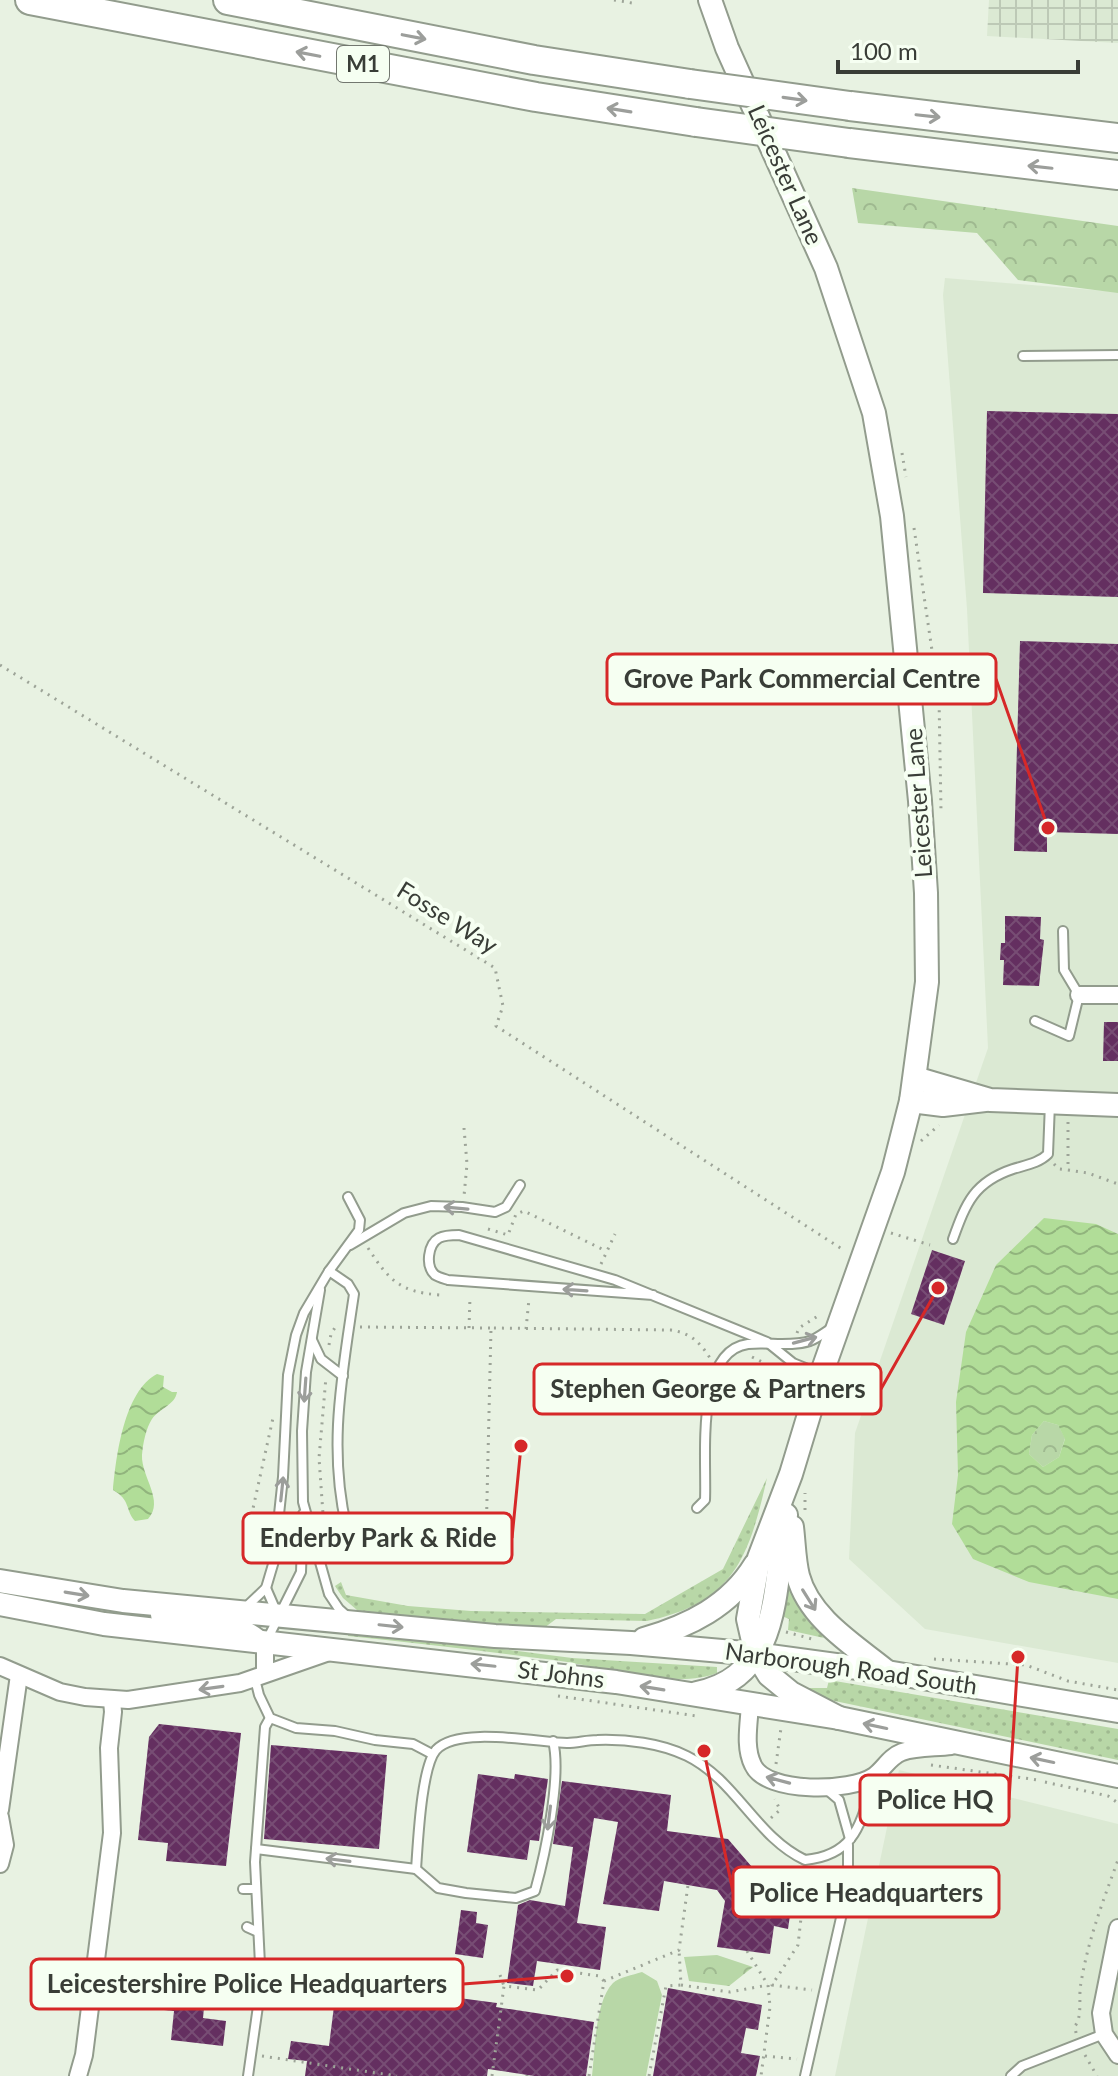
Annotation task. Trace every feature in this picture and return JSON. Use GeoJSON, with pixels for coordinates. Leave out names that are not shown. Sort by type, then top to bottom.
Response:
{"type":"FeatureCollection","features":[{"type":"Feature","properties":{"kind":"highway","name":"M1"},"geometry":{"type":"LineString","coordinates":[[30,0],[536,97],[849,143],[1118,175]]}},
{"type":"Feature","properties":{"kind":"highway","name":"M1"},"geometry":{"type":"LineString","coordinates":[[228,0],[534,60],[850,106],[1118,138]]}},
{"type":"Feature","properties":{"kind":"main road","name":"Leicester Lane"},"geometry":{"type":"LineString","coordinates":[[699,0],[727,48]]}},
{"type":"Feature","properties":{"kind":"main road","name":"Leicester Lane"},"geometry":{"type":"LineString","coordinates":[[710,0],[727,48],[826,268],[874,413],[888,486],[911,696],[926,893],[927,982],[911,1101],[893,1172],[821,1375],[791,1474],[759,1558],[748,1619],[756,1654]]}},
{"type":"Feature","properties":{"kind":"main road"},"geometry":{"type":"LineString","coordinates":[[915,1078],[990,1100]]}},
{"type":"Feature","properties":{"kind":"main road"},"geometry":{"type":"LineString","coordinates":[[911,1101],[943,1105],[990,1100],[1118,1105]]}},
{"type":"Feature","properties":{"kind":"main road","name":"Leicester Lane"},"geometry":{"type":"LineString","coordinates":[[756,1654],[766,1640],[771,1622],[780,1546],[797,1495],[791,1474]]}},
{"type":"Feature","properties":{"kind":"main road"},"geometry":{"type":"LineString","coordinates":[[797,1495],[795,1565],[806,1597],[830,1625],[887,1672]]}},
{"type":"Feature","properties":{"kind":"main road"},"geometry":{"type":"LineString","coordinates":[[631,1643],[667,1632],[709,1612],[725,1601],[747,1578],[759,1558]]}},
{"type":"Feature","properties":{"kind":"main road","name":"St Johns"},"geometry":{"type":"LineString","coordinates":[[0,1581],[123,1601],[520,1638],[631,1643]]}},
{"type":"Feature","properties":{"kind":"main road","name":"St Johns"},"geometry":{"type":"LineString","coordinates":[[0,1604],[104,1624],[558,1674],[691,1694],[750,1714],[839,1718],[1118,1776]]}},
{"type":"Feature","properties":{"kind":"main road"},"geometry":{"type":"LineString","coordinates":[[278,1615],[302,1633],[339,1649]]}},
{"type":"Feature","properties":{"kind":"main road","name":"Narborough Road South"},"geometry":{"type":"LineString","coordinates":[[631,1643],[756,1654],[887,1672],[1118,1711]]}},
{"type":"Feature","properties":{"kind":"main road"},"geometry":{"type":"LineString","coordinates":[[691,1694],[714,1690],[733,1681],[756,1654]]}},
{"type":"Feature","properties":{"kind":"main road"},"geometry":{"type":"LineString","coordinates":[[750,1714],[756,1654]]}},
{"type":"Feature","properties":{"kind":"main road"},"geometry":{"type":"LineString","coordinates":[[756,1654],[769,1675],[783,1687],[839,1718]]}},
{"type":"Feature","properties":{"kind":"street"},"geometry":{"type":"LineString","coordinates":[[1079,995],[1118,995]]}},
{"type":"Feature","properties":{"kind":"street"},"geometry":{"type":"LineString","coordinates":[[123,1601],[156,1614],[242,1625],[265,1644],[260,1676]]}},
{"type":"Feature","properties":{"kind":"street"},"geometry":{"type":"LineString","coordinates":[[0,1666],[60,1692],[128,1700],[260,1676],[339,1649]]}},
{"type":"Feature","properties":{"kind":"street"},"geometry":{"type":"LineString","coordinates":[[0,1810],[19,1675]]}},
{"type":"Feature","properties":{"kind":"street"},"geometry":{"type":"LineString","coordinates":[[78,2076],[84,2055],[112,1833],[109,1748],[112,1700]]}},
{"type":"Feature","properties":{"kind":"street"},"geometry":{"type":"LineString","coordinates":[[750,1714],[748,1749],[754,1768],[759,1773],[773,1781],[826,1789],[875,1776],[888,1761],[902,1752],[966,1744]]}},
{"type":"Feature","properties":{"kind":"street"},"geometry":{"type":"LineString","coordinates":[[0,1817],[5,1845],[0,1864]]}},
{"type":"Feature","properties":{"kind":"street"},"geometry":{"type":"LineString","coordinates":[[1118,1928],[1101,2013],[1104,2034],[1118,2055]]}},
{"type":"Feature","properties":{"kind":"lane"},"geometry":{"type":"LineString","coordinates":[[1023,356],[1118,355]]}},
{"type":"Feature","properties":{"kind":"lane"},"geometry":{"type":"LineString","coordinates":[[1035,1021],[1069,1036],[1079,995],[1064,970],[1063,931]]}},
{"type":"Feature","properties":{"kind":"lane"},"geometry":{"type":"LineString","coordinates":[[953,1239],[965,1208],[980,1186],[1007,1171],[1042,1160],[1048,1154],[1050,1103]]}},
{"type":"Feature","properties":{"kind":"lane"},"geometry":{"type":"LineString","coordinates":[[350,1245],[385,1222],[431,1206],[495,1212],[506,1207],[520,1185]]}},
{"type":"Feature","properties":{"kind":"lane"},"geometry":{"type":"LineString","coordinates":[[242,1611],[266,1588],[274,1561],[283,1477],[288,1375],[304,1313],[359,1230],[360,1220],[348,1197]]}},
{"type":"Feature","properties":{"kind":"lane"},"geometry":{"type":"LineString","coordinates":[[653,1295],[448,1280],[436,1276],[430,1268],[430,1250],[440,1237],[471,1238],[615,1280],[653,1295],[767,1342],[793,1363],[821,1375]]}},
{"type":"Feature","properties":{"kind":"lane"},"geometry":{"type":"LineString","coordinates":[[329,1271],[348,1284],[354,1294],[336,1461],[340,1501],[348,1533]]}},
{"type":"Feature","properties":{"kind":"lane"},"geometry":{"type":"LineString","coordinates":[[265,1644],[301,1572],[302,1431],[311,1339],[321,1285]]}},
{"type":"Feature","properties":{"kind":"lane"},"geometry":{"type":"LineString","coordinates":[[697,1508],[705,1500],[706,1429],[711,1385],[723,1357],[740,1345],[811,1340],[839,1323]]}},
{"type":"Feature","properties":{"kind":"lane"},"geometry":{"type":"LineString","coordinates":[[311,1339],[321,1359],[343,1376]]}},
{"type":"Feature","properties":{"kind":"lane"},"geometry":{"type":"LineString","coordinates":[[303,1502],[329,1594],[339,1609],[354,1622]]}},
{"type":"Feature","properties":{"kind":"lane"},"geometry":{"type":"LineString","coordinates":[[266,1588],[278,1615]]}},
{"type":"Feature","properties":{"kind":"lane"},"geometry":{"type":"LineString","coordinates":[[260,1676],[259,1695],[270,1718],[296,1728],[413,1744],[432,1754]]}},
{"type":"Feature","properties":{"kind":"lane"},"geometry":{"type":"LineString","coordinates":[[248,2076],[261,1985],[255,1889],[256,1849],[265,1727],[270,1718]]}},
{"type":"Feature","properties":{"kind":"lane"},"geometry":{"type":"LineString","coordinates":[[416,1869],[427,1771],[432,1754],[450,1740],[471,1737],[627,1741],[688,1756],[722,1782],[772,1839],[805,1860],[833,1855],[849,1842],[863,1815],[875,1776]]}},
{"type":"Feature","properties":{"kind":"lane"},"geometry":{"type":"LineString","coordinates":[[256,1849],[416,1869],[438,1888],[516,1898],[535,1891],[548,1834],[557,1757],[553,1741]]}},
{"type":"Feature","properties":{"kind":"lane"},"geometry":{"type":"LineString","coordinates":[[805,2076],[848,1887],[849,1842],[839,1800],[826,1789]]}},
{"type":"Feature","properties":{"kind":"lane"},"geometry":{"type":"LineString","coordinates":[[243,1889],[255,1889]]}},
{"type":"Feature","properties":{"kind":"lane"},"geometry":{"type":"LineString","coordinates":[[247,1927],[258,1932]]}},
{"type":"Feature","properties":{"kind":"lane"},"geometry":{"type":"LineString","coordinates":[[1011,2076],[1022,2066],[1104,2034]]}},
{"type":"Feature","properties":{"kind":"path"},"geometry":{"type":"LineString","coordinates":[[614,0],[632,3],[631,0]]}},
{"type":"Feature","properties":{"kind":"path"},"geometry":{"type":"LineString","coordinates":[[898,443],[908,488]]}},
{"type":"Feature","properties":{"kind":"path"},"geometry":{"type":"LineString","coordinates":[[912,518],[939,698],[941,821]]}},
{"type":"Feature","properties":{"kind":"path","name":"Fosse Way"},"geometry":{"type":"LineString","coordinates":[[0,665],[495,968],[503,1006],[496,1026],[862,1262]]}},
{"type":"Feature","properties":{"kind":"path"},"geometry":{"type":"LineString","coordinates":[[918,1153],[922,1139],[943,1121],[943,1105]]}},
{"type":"Feature","properties":{"kind":"path"},"geometry":{"type":"LineString","coordinates":[[1068,1119],[1068,1170],[1088,1173],[1118,1184]]}},
{"type":"Feature","properties":{"kind":"path"},"geometry":{"type":"LineString","coordinates":[[891,1233],[930,1245]]}},
{"type":"Feature","properties":{"kind":"path"},"geometry":{"type":"LineString","coordinates":[[469,1328],[470,1297]]}},
{"type":"Feature","properties":{"kind":"path"},"geometry":{"type":"LineString","coordinates":[[326,1542],[319,1458],[331,1334],[338,1323],[343,1327],[671,1330],[687,1333],[702,1346],[712,1362],[719,1365],[728,1368],[732,1360],[742,1355],[776,1368],[789,1384],[794,1405]]}},
{"type":"Feature","properties":{"kind":"path"},"geometry":{"type":"LineString","coordinates":[[486,1541],[491,1328]]}},
{"type":"Feature","properties":{"kind":"path"},"geometry":{"type":"LineString","coordinates":[[797,1495],[805,1522]]}},
{"type":"Feature","properties":{"kind":"path"},"geometry":{"type":"LineString","coordinates":[[926,1659],[1026,1665],[1068,1681],[1118,1690]]}},
{"type":"Feature","properties":{"kind":"path"},"geometry":{"type":"LineString","coordinates":[[557,1696],[709,1717]]}},
{"type":"Feature","properties":{"kind":"path"},"geometry":{"type":"LineString","coordinates":[[750,1714],[781,1728]]}},
{"type":"Feature","properties":{"kind":"path"},"geometry":{"type":"LineString","coordinates":[[925,1764],[1038,1780],[1108,1796],[1118,1803]]}},
{"type":"Feature","properties":{"kind":"path"},"geometry":{"type":"LineString","coordinates":[[770,1985],[798,1945],[807,1872],[805,1860]]}},
{"type":"Feature","properties":{"kind":"path"},"geometry":{"type":"LineString","coordinates":[[1097,2076],[1075,2026],[1080,2021],[1080,1986],[1100,1905],[1118,1860]]}},
{"type":"Feature","properties":{"kind":"path"},"geometry":{"type":"LineString","coordinates":[[681,1985],[679,1950],[688,1885]]}},
{"type":"Feature","properties":{"kind":"path"},"geometry":{"type":"LineString","coordinates":[[604,1981],[679,1950]]}},
{"type":"Feature","properties":{"kind":"path"},"geometry":{"type":"LineString","coordinates":[[747,1951],[770,1985],[761,2076]]}},
{"type":"Feature","properties":{"kind":"path"},"geometry":{"type":"LineString","coordinates":[[504,1986],[538,1990],[557,1970],[599,1976],[604,1981]]}},
{"type":"Feature","properties":{"kind":"path"},"geometry":{"type":"LineString","coordinates":[[492,2076],[504,1986],[500,1975]]}},
{"type":"Feature","properties":{"kind":"path"},"geometry":{"type":"LineString","coordinates":[[589,2076],[604,1981]]}},
{"type":"Feature","properties":{"kind":"path"},"geometry":{"type":"LineString","coordinates":[[649,2076],[666,1986],[730,1992],[770,1985],[824,1992]]}},
{"type":"Feature","properties":{"kind":"path"},"geometry":{"type":"LineString","coordinates":[[498,2039],[505,2040]]}},
{"type":"Feature","properties":{"kind":"path"},"geometry":{"type":"LineString","coordinates":[[251,2055],[397,2076]]}},
{"type":"Feature","properties":{"kind":"path"},"geometry":{"type":"LineString","coordinates":[[764,2056],[809,2059]]}},
{"type":"Feature","properties":{"kind":"shaded area"},"geometry":{"type":"Polygon","coordinates":[[[989,0],[1118,0],[1118,43],[987,36],[989,0]]]}},
{"type":"Feature","properties":{"kind":"shaded area"},"geometry":{"type":"Polygon","coordinates":[[[945,278],[1118,292],[1118,1663],[925,1629],[849,1559],[855,1433],[988,1048],[967,609],[943,295],[945,278]]]}},
{"type":"Feature","properties":{"kind":"shaded area"},"geometry":{"type":"Polygon","coordinates":[[[899,1770],[1118,1824],[1118,2076],[835,2076],[899,1770]]]}},
{"type":"Feature","properties":{"kind":"green space"},"geometry":{"type":"Polygon","coordinates":[[[852,188],[1118,226],[1118,293],[1018,280],[977,233],[858,223],[852,188]]]}},
{"type":"Feature","properties":{"kind":"green space"},"geometry":{"type":"Polygon","coordinates":[[[1044,1421],[1058,1425],[1065,1438],[1059,1457],[1043,1467],[1029,1454],[1032,1435],[1044,1421]]]}},
{"type":"Feature","properties":{"kind":"green space"},"geometry":{"type":"Polygon","coordinates":[[[767,1478],[753,1531],[733,1572],[718,1589],[700,1602],[647,1621],[556,1619],[544,1628],[415,1620],[366,1614],[343,1598],[335,1586],[341,1582],[346,1595],[408,1606],[471,1611],[645,1614],[723,1569],[767,1478]]]}},
{"type":"Feature","properties":{"kind":"green space"},"geometry":{"type":"Polygon","coordinates":[[[786,1584],[790,1584],[797,1604],[824,1638],[788,1630],[789,1619],[782,1616],[786,1584]]]}},
{"type":"Feature","properties":{"kind":"green space"},"geometry":{"type":"Polygon","coordinates":[[[348,1629],[572,1658],[717,1667],[717,1673],[700,1678],[659,1678],[554,1660],[348,1636],[348,1629]]]}},
{"type":"Feature","properties":{"kind":"green space"},"geometry":{"type":"Polygon","coordinates":[[[829,1680],[1118,1729],[1118,1760],[825,1699],[802,1688],[827,1688],[829,1680]]]}},
{"type":"Feature","properties":{"kind":"green space"},"geometry":{"type":"Polygon","coordinates":[[[717,1955],[753,1967],[729,1986],[689,1981],[684,1957],[717,1955]]]}},
{"type":"Feature","properties":{"kind":"green space"},"geometry":{"type":"Polygon","coordinates":[[[642,1972],[657,1981],[662,1995],[646,2076],[592,2076],[597,2027],[607,1991],[619,1979],[642,1972]]]}},
{"type":"Feature","properties":{"kind":"water"},"geometry":{"type":"Polygon","coordinates":[[[1044,1218],[1096,1224],[1118,1234],[1118,1599],[1029,1582],[973,1559],[952,1524],[958,1475],[956,1402],[966,1332],[996,1265],[1044,1218]],[[1044,1421],[1032,1435],[1029,1454],[1043,1467],[1059,1457],[1065,1439],[1058,1425],[1044,1421]]]}},
{"type":"Feature","properties":{"kind":"water"},"geometry":{"type":"Polygon","coordinates":[[[157,1374],[164,1376],[163,1387],[177,1392],[173,1400],[155,1415],[146,1431],[143,1463],[154,1504],[148,1519],[135,1521],[123,1498],[113,1490],[116,1460],[129,1409],[146,1383],[157,1374]]]}},
{"type":"Feature","properties":{"kind":"building"},"geometry":{"type":"Polygon","coordinates":[[[987,411],[1118,414],[1118,597],[983,593],[987,411]]]}},
{"type":"Feature","properties":{"kind":"building"},"geometry":{"type":"Polygon","coordinates":[[[1020,641],[1118,644],[1118,834],[1047,832],[1047,852],[1014,851],[1020,641]]]}},
{"type":"Feature","properties":{"kind":"building"},"geometry":{"type":"Polygon","coordinates":[[[1005,916],[1041,917],[1040,939],[1044,940],[1039,986],[1003,985],[1004,960],[1000,960],[1001,943],[1005,943],[1005,916]]]}},
{"type":"Feature","properties":{"kind":"building"},"geometry":{"type":"Polygon","coordinates":[[[1104,1022],[1118,1022],[1118,1061],[1103,1061],[1104,1022]]]}},
{"type":"Feature","properties":{"kind":"building"},"geometry":{"type":"Polygon","coordinates":[[[932,1250],[965,1261],[944,1325],[911,1314],[932,1250]]]}},
{"type":"Feature","properties":{"kind":"building"},"geometry":{"type":"Polygon","coordinates":[[[159,1724],[241,1733],[226,1866],[166,1861],[168,1843],[138,1840],[149,1737],[159,1724]]]}},
{"type":"Feature","properties":{"kind":"building"},"geometry":{"type":"Polygon","coordinates":[[[271,1745],[387,1755],[379,1849],[264,1839],[271,1745]]]}},
{"type":"Feature","properties":{"kind":"building"},"geometry":{"type":"Polygon","coordinates":[[[478,1774],[514,1779],[515,1774],[548,1779],[539,1841],[530,1840],[527,1860],[467,1852],[478,1774]]]}},
{"type":"Feature","properties":{"kind":"building"},"geometry":{"type":"Polygon","coordinates":[[[562,1781],[671,1795],[667,1831],[728,1839],[752,1867],[796,1874],[788,1929],[774,1926],[770,1954],[717,1947],[725,1901],[717,1890],[664,1881],[659,1911],[603,1904],[618,1822],[594,1818],[577,1923],[606,1927],[600,1970],[537,1961],[533,1986],[507,1983],[518,1905],[530,1900],[565,1906],[573,1847],[553,1844],[562,1781]]]}},
{"type":"Feature","properties":{"kind":"building"},"geometry":{"type":"Polygon","coordinates":[[[461,1910],[477,1912],[476,1923],[488,1925],[483,1958],[455,1954],[461,1910]]]}},
{"type":"Feature","properties":{"kind":"building"},"geometry":{"type":"Polygon","coordinates":[[[141,1961],[208,1969],[203,2018],[226,2021],[223,2046],[171,2040],[174,2011],[164,2010],[166,1990],[138,1987],[141,1961]]]}},
{"type":"Feature","properties":{"kind":"building"},"geometry":{"type":"Polygon","coordinates":[[[337,1982],[497,2003],[496,2007],[594,2022],[586,2076],[534,2076],[488,2069],[487,2076],[305,2076],[307,2061],[288,2059],[291,2041],[329,2046],[337,1982]]]}},
{"type":"Feature","properties":{"kind":"building"},"geometry":{"type":"Polygon","coordinates":[[[668,1988],[762,2005],[758,2030],[746,2028],[741,2053],[760,2056],[756,2076],[653,2076],[668,1988]]]}},
{"type":"Feature","properties":{"kind":"place","name":"Grove Park Commercial Centre"},"geometry":{"type":"Point","coordinates":[1048,828]}},
{"type":"Feature","properties":{"kind":"place","name":"Stephen George & Partners"},"geometry":{"type":"Point","coordinates":[938,1288]}},
{"type":"Feature","properties":{"kind":"place","name":"Enderby Park & Ride"},"geometry":{"type":"Point","coordinates":[521,1446]}},
{"type":"Feature","properties":{"kind":"place","name":"Police HQ"},"geometry":{"type":"Point","coordinates":[1018,1657]}},
{"type":"Feature","properties":{"kind":"place","name":"Police Headquarters"},"geometry":{"type":"Point","coordinates":[704,1751]}},
{"type":"Feature","properties":{"kind":"place","name":"Leicestershire Police Headquarters"},"geometry":{"type":"Point","coordinates":[567,1976]}}]}
